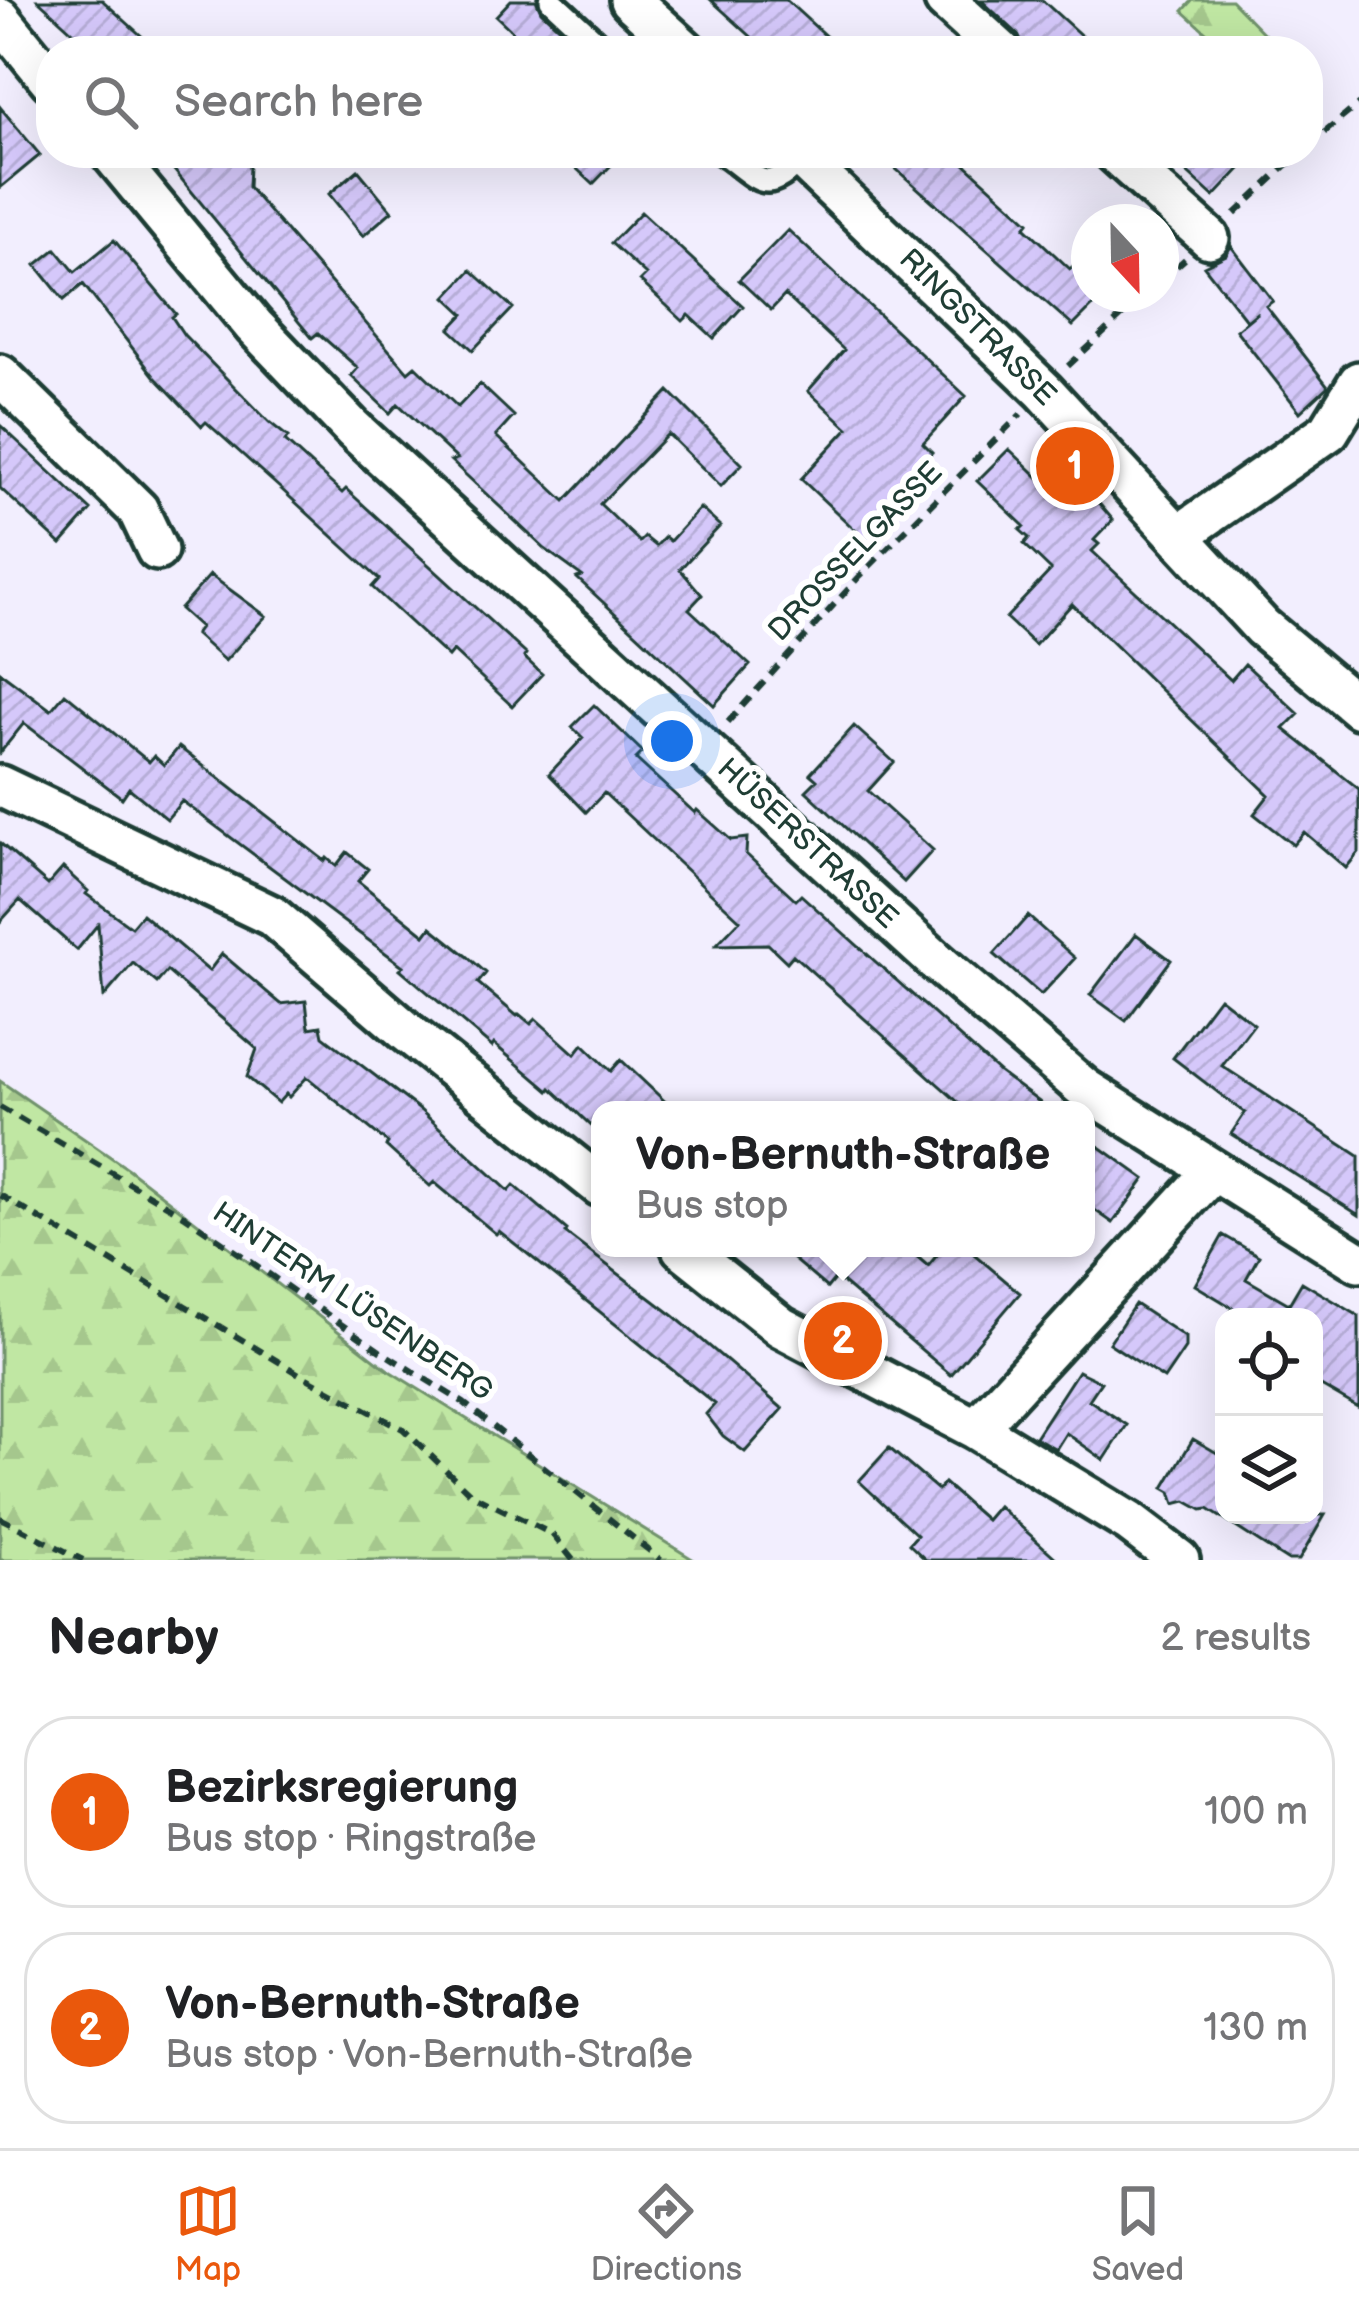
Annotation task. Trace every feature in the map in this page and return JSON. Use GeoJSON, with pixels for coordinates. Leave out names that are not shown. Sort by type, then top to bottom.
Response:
{"type":"FeatureCollection","features":[{"type":"Feature","properties":{"kind":"street"},"geometry":{"type":"LineString","coordinates":[[631,0],[670,36]]}},
{"type":"Feature","properties":{"kind":"street"},"geometry":{"type":"LineString","coordinates":[[945,0],[985,36]]}},
{"type":"Feature","properties":{"kind":"street"},"geometry":{"type":"LineString","coordinates":[[0,18],[36,62]]}},
{"type":"Feature","properties":{"kind":"street","name":"HÜSERSTRASSE"},"geometry":{"type":"LineString","coordinates":[[123,168],[254,326],[353,429],[937,962],[1085,1089],[1359,1262]]}},
{"type":"Feature","properties":{"kind":"street","name":"RINGSTRASSE"},"geometry":{"type":"LineString","coordinates":[[811,168],[1043,391],[1262,627],[1359,709]]}},
{"type":"Feature","properties":{"kind":"street"},"geometry":{"type":"LineString","coordinates":[[1132,168],[1209,238]]}},
{"type":"Feature","properties":{"kind":"street"},"geometry":{"type":"LineString","coordinates":[[0,375],[139,510],[157,550]]}},
{"type":"Feature","properties":{"kind":"street"},"geometry":{"type":"LineString","coordinates":[[1178,536],[1329,431],[1359,382]]}},
{"type":"Feature","properties":{"kind":"street"},"geometry":{"type":"LineString","coordinates":[[0,786],[272,916],[407,1032],[591,1179]]}},
{"type":"Feature","properties":{"kind":"street"},"geometry":{"type":"LineString","coordinates":[[976,1429],[1213,1172]]}},
{"type":"Feature","properties":{"kind":"street"},"geometry":{"type":"LineString","coordinates":[[693,1257],[782,1327],[976,1429],[1129,1522],[1179,1560]]}},
{"type":"Feature","properties":{"kind":"lane"},"geometry":{"type":"LineString","coordinates":[[551,0],[590,36]]}},
{"type":"Feature","properties":{"kind":"lane"},"geometry":{"type":"LineString","coordinates":[[745,168],[767,182],[779,181],[789,168]]}},
{"type":"Feature","properties":{"kind":"path"},"geometry":{"type":"LineString","coordinates":[[1323,134],[1359,104]]}},
{"type":"Feature","properties":{"kind":"path"},"geometry":{"type":"LineString","coordinates":[[1093,341],[1126,312]]}},
{"type":"Feature","properties":{"kind":"path","name":"DROSSELGASSE"},"geometry":{"type":"LineString","coordinates":[[705,747],[859,578],[1043,391]]}},
{"type":"Feature","properties":{"kind":"path","name":"HINTERM LÜSENBERG"},"geometry":{"type":"LineString","coordinates":[[0,1107],[185,1216],[464,1403],[661,1560]]}},
{"type":"Feature","properties":{"kind":"path"},"geometry":{"type":"LineString","coordinates":[[0,1195],[302,1376],[403,1429],[471,1494],[552,1534],[573,1560]]}},
{"type":"Feature","properties":{"kind":"path"},"geometry":{"type":"LineString","coordinates":[[0,1518],[83,1560]]}},
{"type":"Feature","properties":{"kind":"green space"},"geometry":{"type":"Polygon","coordinates":[[[1193,0],[1231,0],[1266,36],[1210,36],[1183,11],[1193,0]]]}},
{"type":"Feature","properties":{"kind":"green space"},"geometry":{"type":"Polygon","coordinates":[[[0,1081],[128,1169],[391,1372],[694,1560],[0,1560],[0,1081]]]}},
{"type":"Feature","properties":{"kind":"building"},"geometry":{"type":"Polygon","coordinates":[[[38,0],[102,0],[142,36],[78,36],[38,0]]]}},
{"type":"Feature","properties":{"kind":"building"},"geometry":{"type":"Polygon","coordinates":[[[511,0],[536,0],[568,36],[517,36],[496,16],[511,0]]]}},
{"type":"Feature","properties":{"kind":"building"},"geometry":{"type":"Polygon","coordinates":[[[711,0],[786,0],[826,36],[751,36],[711,0]]]}},
{"type":"Feature","properties":{"kind":"building"},"geometry":{"type":"Polygon","coordinates":[[[981,0],[1042,0],[1082,36],[1019,36],[981,0]]]}},
{"type":"Feature","properties":{"kind":"building"},"geometry":{"type":"Polygon","coordinates":[[[0,107],[36,150],[36,158],[0,188],[0,107]]]}},
{"type":"Feature","properties":{"kind":"building"},"geometry":{"type":"Polygon","coordinates":[[[172,168],[249,168],[248,187],[408,372],[415,366],[458,407],[480,384],[514,416],[496,436],[565,501],[669,391],[742,464],[721,486],[668,434],[600,504],[640,542],[645,537],[656,546],[665,537],[670,541],[700,508],[720,526],[680,569],[702,595],[689,609],[750,665],[714,705],[577,578],[582,576],[545,549],[451,461],[457,459],[398,404],[390,413],[351,376],[358,368],[318,333],[312,338],[172,168]]]}},
{"type":"Feature","properties":{"kind":"building"},"geometry":{"type":"Polygon","coordinates":[[[576,168],[608,168],[593,184],[576,168]]]}},
{"type":"Feature","properties":{"kind":"building"},"geometry":{"type":"Polygon","coordinates":[[[895,168],[970,168],[1071,268],[1071,312],[1087,312],[1073,326],[895,168]]]}},
{"type":"Feature","properties":{"kind":"building"},"geometry":{"type":"Polygon","coordinates":[[[1182,168],[1241,168],[1214,197],[1182,168]]]}},
{"type":"Feature","properties":{"kind":"building"},"geometry":{"type":"Polygon","coordinates":[[[358,170],[392,211],[363,236],[329,194],[358,170]]]}},
{"type":"Feature","properties":{"kind":"building"},"geometry":{"type":"Polygon","coordinates":[[[641,212],[743,306],[714,338],[689,315],[683,321],[640,281],[646,275],[611,243],[641,212]]]}},
{"type":"Feature","properties":{"kind":"building"},"geometry":{"type":"Polygon","coordinates":[[[788,230],[966,396],[923,443],[932,452],[875,514],[887,526],[870,544],[801,479],[848,428],[808,391],[844,350],[785,295],[771,310],[739,280],[788,230]]]}},
{"type":"Feature","properties":{"kind":"building"},"geometry":{"type":"Polygon","coordinates":[[[114,240],[176,314],[172,317],[184,335],[288,437],[285,441],[342,493],[346,489],[526,654],[542,674],[512,706],[453,651],[448,657],[372,587],[379,579],[206,422],[202,426],[154,376],[83,284],[64,300],[36,265],[56,249],[75,272],[114,240]]]}},
{"type":"Feature","properties":{"kind":"building"},"geometry":{"type":"Polygon","coordinates":[[[1231,246],[1273,301],[1266,306],[1328,386],[1300,412],[1236,330],[1247,321],[1204,266],[1226,255],[1231,246]]]}},
{"type":"Feature","properties":{"kind":"building"},"geometry":{"type":"Polygon","coordinates":[[[471,270],[513,308],[473,350],[450,329],[464,314],[446,297],[471,270]]]}},
{"type":"Feature","properties":{"kind":"building"},"geometry":{"type":"Polygon","coordinates":[[[0,425],[91,510],[61,544],[0,488],[0,425]]]}},
{"type":"Feature","properties":{"kind":"building"},"geometry":{"type":"Polygon","coordinates":[[[1009,449],[1055,493],[1073,473],[1113,520],[1094,540],[1099,544],[1092,551],[1231,680],[1245,664],[1299,714],[1284,729],[1359,789],[1359,852],[1346,868],[1304,832],[1293,845],[1254,814],[1269,795],[1072,604],[1035,645],[1006,618],[1051,570],[1024,544],[1029,538],[1020,530],[1024,526],[977,481],[1009,449]]]}},
{"type":"Feature","properties":{"kind":"building"},"geometry":{"type":"Polygon","coordinates":[[[210,575],[266,616],[225,661],[195,634],[200,627],[180,609],[210,575]]]}},
{"type":"Feature","properties":{"kind":"building"},"geometry":{"type":"Polygon","coordinates":[[[0,672],[51,710],[65,693],[149,762],[154,756],[164,765],[179,747],[325,861],[336,866],[347,852],[368,869],[358,881],[425,935],[431,927],[467,956],[486,973],[478,983],[517,1016],[531,1024],[536,1019],[575,1054],[583,1044],[611,1071],[621,1060],[664,1101],[591,1101],[591,1126],[551,1088],[549,1091],[494,1044],[492,1047],[400,969],[403,966],[182,801],[167,819],[129,788],[122,798],[24,723],[0,753],[0,672]]]}},
{"type":"Feature","properties":{"kind":"building"},"geometry":{"type":"Polygon","coordinates":[[[594,705],[643,752],[636,759],[695,813],[697,810],[731,840],[747,838],[746,854],[796,900],[801,895],[1000,1073],[1038,1101],[957,1101],[793,955],[787,962],[768,944],[716,945],[740,920],[604,793],[586,812],[549,774],[583,738],[572,727],[594,705]]]}},
{"type":"Feature","properties":{"kind":"building"},"geometry":{"type":"Polygon","coordinates":[[[854,726],[894,762],[868,791],[933,850],[904,882],[806,791],[817,780],[810,774],[854,726]]]}},
{"type":"Feature","properties":{"kind":"building"},"geometry":{"type":"Polygon","coordinates":[[[0,843],[48,885],[63,868],[86,894],[131,927],[142,914],[209,971],[222,954],[281,1004],[306,1001],[309,1028],[321,1026],[323,1036],[420,1110],[509,1191],[514,1185],[591,1257],[674,1316],[783,1409],[745,1452],[723,1436],[706,1414],[715,1404],[499,1231],[496,1234],[434,1182],[430,1186],[388,1143],[307,1077],[278,1103],[247,1077],[257,1049],[167,971],[157,983],[133,963],[104,997],[98,924],[77,950],[20,900],[0,922],[0,843]]]}},
{"type":"Feature","properties":{"kind":"building"},"geometry":{"type":"Polygon","coordinates":[[[1028,916],[1075,958],[1041,995],[994,954],[1028,916]]]}},
{"type":"Feature","properties":{"kind":"building"},"geometry":{"type":"Polygon","coordinates":[[[1136,934],[1171,960],[1126,1021],[1090,995],[1136,934]]]}},
{"type":"Feature","properties":{"kind":"building"},"geometry":{"type":"Polygon","coordinates":[[[1219,997],[1254,1024],[1222,1066],[1359,1156],[1359,1215],[1231,1134],[1245,1113],[1173,1058],[1219,997]]]}},
{"type":"Feature","properties":{"kind":"building"},"geometry":{"type":"Polygon","coordinates":[[[1095,1143],[1145,1179],[1113,1223],[1095,1210],[1095,1143]]]}},
{"type":"Feature","properties":{"kind":"building"},"geometry":{"type":"Polygon","coordinates":[[[1223,1235],[1259,1256],[1246,1279],[1289,1304],[1302,1282],[1359,1316],[1359,1408],[1323,1387],[1323,1308],[1233,1308],[1195,1285],[1223,1235]]]}},
{"type":"Feature","properties":{"kind":"building"},"geometry":{"type":"Polygon","coordinates":[[[791,1257],[918,1257],[928,1266],[936,1257],[978,1257],[1020,1293],[951,1375],[836,1277],[827,1288],[791,1257]]]}},
{"type":"Feature","properties":{"kind":"building"},"geometry":{"type":"Polygon","coordinates":[[[1135,1304],[1185,1337],[1185,1348],[1164,1379],[1109,1343],[1135,1304]]]}},
{"type":"Feature","properties":{"kind":"building"},"geometry":{"type":"Polygon","coordinates":[[[1078,1371],[1101,1382],[1089,1400],[1127,1425],[1104,1460],[1066,1433],[1056,1449],[1035,1437],[1078,1371]]]}},
{"type":"Feature","properties":{"kind":"building"},"geometry":{"type":"Polygon","coordinates":[[[1193,1439],[1215,1452],[1215,1514],[1186,1501],[1175,1504],[1164,1488],[1193,1439]]]}},
{"type":"Feature","properties":{"kind":"building"},"geometry":{"type":"Polygon","coordinates":[[[889,1448],[938,1490],[944,1483],[986,1520],[998,1506],[1058,1560],[926,1560],[909,1544],[917,1535],[859,1481],[889,1448]]]}},
{"type":"Feature","properties":{"kind":"building"},"geometry":{"type":"Polygon","coordinates":[[[1231,1524],[1320,1524],[1299,1560],[1287,1560],[1231,1524]]]}},
{"type":"Feature","properties":{"kind":"place","name":"Bezirksregierung"},"geometry":{"type":"Point","coordinates":[1075,466]}},
{"type":"Feature","properties":{"kind":"place","name":"Von-Bernuth-Straße"},"geometry":{"type":"Point","coordinates":[843,1341]}}]}
